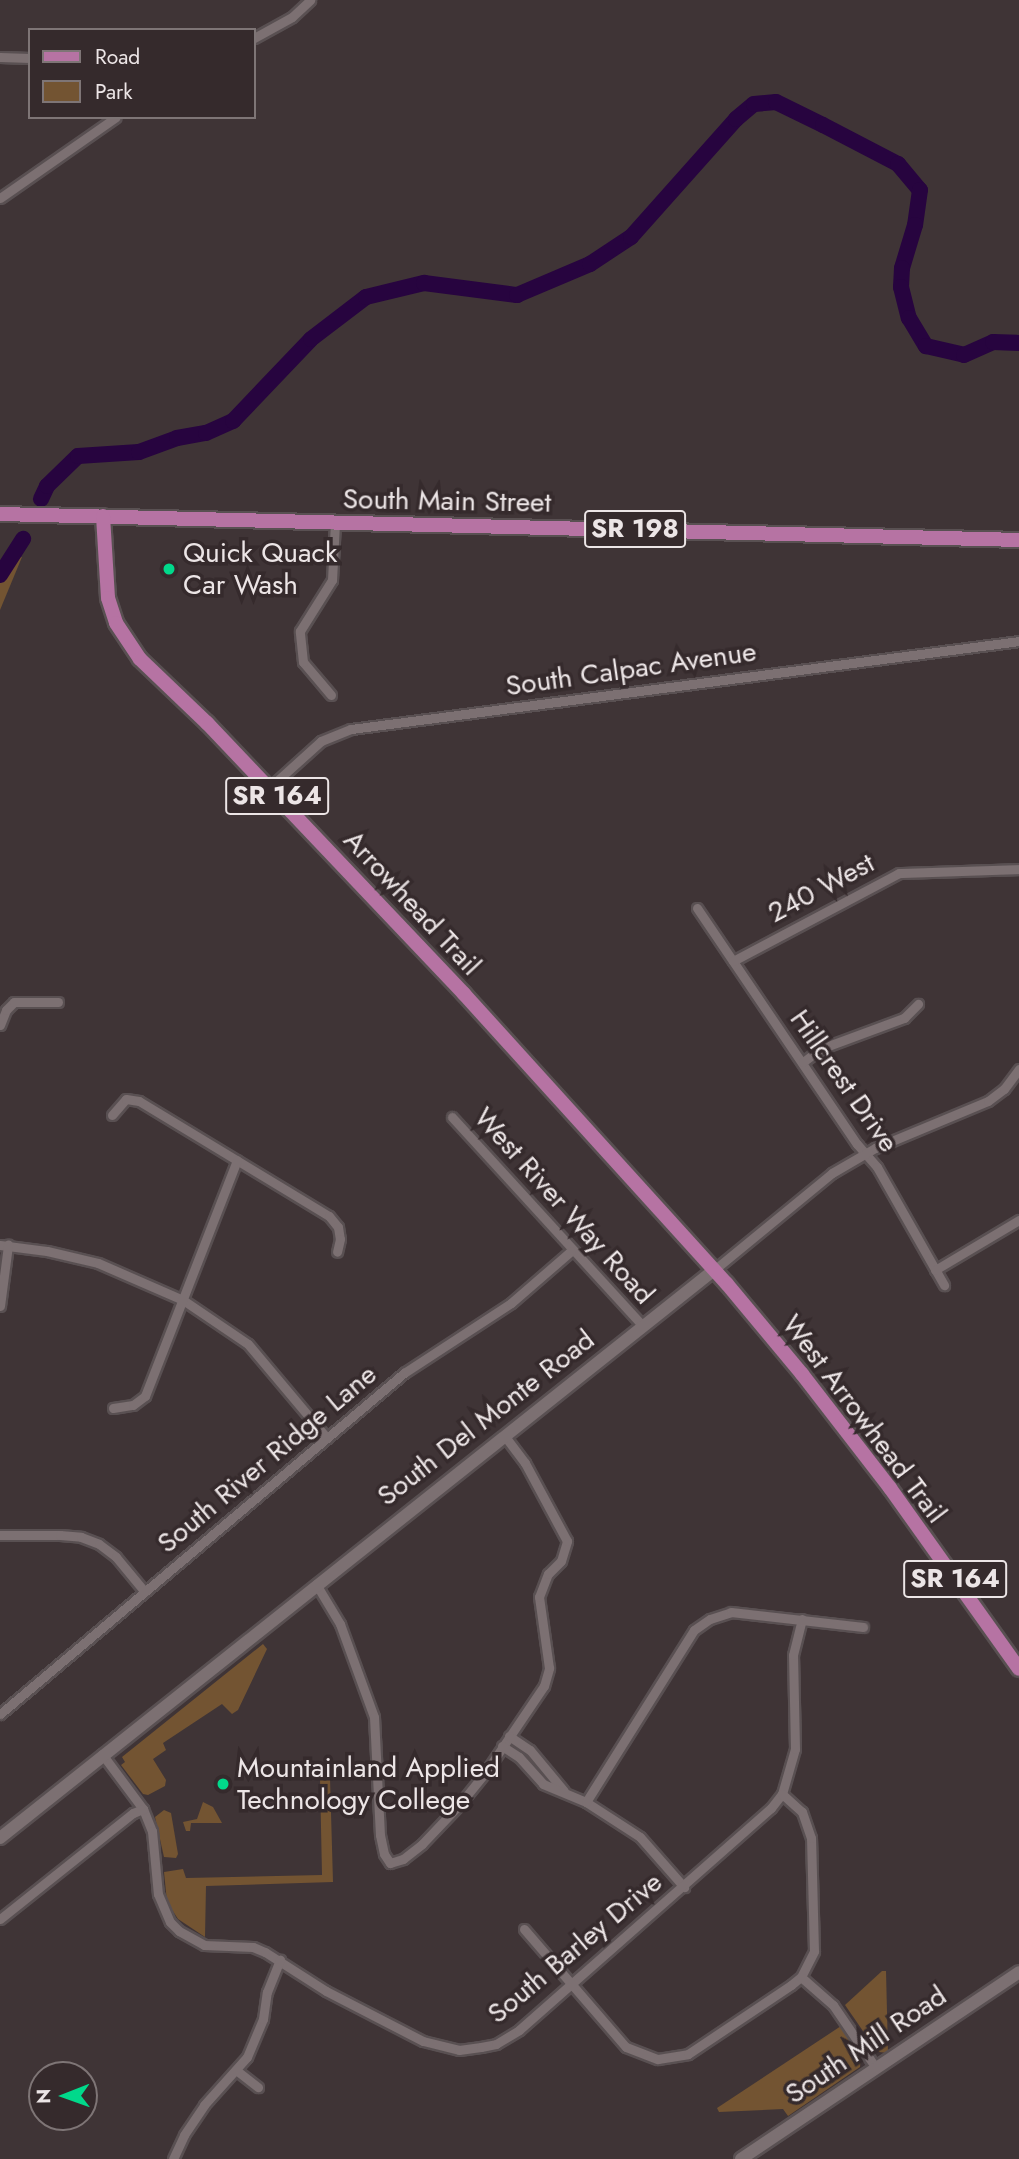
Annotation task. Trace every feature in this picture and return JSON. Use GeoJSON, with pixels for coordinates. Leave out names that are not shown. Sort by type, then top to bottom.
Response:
{"type":"FeatureCollection","features":[{"type":"Feature","properties":{"kind":"main road","name":"South Main Street"},"geometry":{"type":"LineString","coordinates":[[0,514],[1019,540]]}},
{"type":"Feature","properties":{"kind":"main road","name":"Arrowhead Trail"},"geometry":{"type":"LineString","coordinates":[[103,516],[105,580],[116,623],[140,659],[207,723],[464,994],[714,1270]]}},
{"type":"Feature","properties":{"kind":"main road","name":"West Arrowhead Trail"},"geometry":{"type":"LineString","coordinates":[[714,1270],[819,1395],[1019,1670]]}},
{"type":"Feature","properties":{"kind":"street"},"geometry":{"type":"LineString","coordinates":[[256,37],[292,17],[310,0]]}},
{"type":"Feature","properties":{"kind":"street"},"geometry":{"type":"LineString","coordinates":[[0,57],[28,58]]}},
{"type":"Feature","properties":{"kind":"street"},"geometry":{"type":"LineString","coordinates":[[0,198],[113,119]]}},
{"type":"Feature","properties":{"kind":"street"},"geometry":{"type":"LineString","coordinates":[[331,695],[303,662],[300,631],[332,580],[335,523]]}},
{"type":"Feature","properties":{"kind":"street","name":"South Calpac Avenue"},"geometry":{"type":"LineString","coordinates":[[269,788],[313,747],[330,736],[351,729],[1019,641]]}},
{"type":"Feature","properties":{"kind":"street","name":"240 West"},"geometry":{"type":"LineString","coordinates":[[733,961],[899,873],[1019,869]]}},
{"type":"Feature","properties":{"kind":"street","name":"Hillcrest Drive"},"geometry":{"type":"LineString","coordinates":[[697,908],[866,1153],[944,1285]]}},
{"type":"Feature","properties":{"kind":"street"},"geometry":{"type":"LineString","coordinates":[[0,1025],[6,1010],[14,1002],[58,1002]]}},
{"type":"Feature","properties":{"kind":"street"},"geometry":{"type":"LineString","coordinates":[[803,1062],[828,1046],[904,1018],[918,1004]]}},
{"type":"Feature","properties":{"kind":"street","name":"South Del Monte Road"},"geometry":{"type":"LineString","coordinates":[[0,1838],[102,1754],[714,1270],[818,1183],[866,1153],[988,1101],[1004,1089],[1019,1069]]}},
{"type":"Feature","properties":{"kind":"street"},"geometry":{"type":"LineString","coordinates":[[112,1115],[126,1099],[139,1101],[329,1216],[338,1227],[340,1239],[337,1252]]}},
{"type":"Feature","properties":{"kind":"street","name":"West River Way Road"},"geometry":{"type":"LineString","coordinates":[[452,1117],[571,1251],[642,1325]]}},
{"type":"Feature","properties":{"kind":"street"},"geometry":{"type":"LineString","coordinates":[[113,1408],[132,1405],[145,1396],[237,1160]]}},
{"type":"Feature","properties":{"kind":"street"},"geometry":{"type":"LineString","coordinates":[[935,1269],[1019,1220]]}},
{"type":"Feature","properties":{"kind":"street"},"geometry":{"type":"LineString","coordinates":[[0,1306],[4,1245],[98,1263],[183,1300],[248,1344],[327,1438]]}},
{"type":"Feature","properties":{"kind":"street","name":"South River Ridge Lane"},"geometry":{"type":"LineString","coordinates":[[0,1714],[404,1373],[511,1303],[571,1251]]}},
{"type":"Feature","properties":{"kind":"street"},"geometry":{"type":"LineString","coordinates":[[316,1584],[340,1624],[374,1717],[380,1835],[384,1854],[390,1863],[403,1859],[422,1844],[459,1805],[544,1686],[550,1668],[539,1597],[548,1574],[561,1560],[567,1541],[539,1487],[503,1435]]}},
{"type":"Feature","properties":{"kind":"street"},"geometry":{"type":"LineString","coordinates":[[0,1535],[60,1535],[99,1544],[116,1557],[145,1592]]}},
{"type":"Feature","properties":{"kind":"street"},"geometry":{"type":"LineString","coordinates":[[586,1802],[694,1630],[710,1619],[731,1612],[863,1627]]}},
{"type":"Feature","properties":{"kind":"street"},"geometry":{"type":"LineString","coordinates":[[524,1929],[626,2047],[640,2055],[675,2059],[688,2054],[801,1977],[809,1963],[816,1940],[811,1838],[802,1812],[782,1794],[795,1749],[793,1655],[802,1619]]}},
{"type":"Feature","properties":{"kind":"street"},"geometry":{"type":"LineString","coordinates":[[509,1736],[530,1750],[564,1791]]}},
{"type":"Feature","properties":{"kind":"street"},"geometry":{"type":"LineString","coordinates":[[502,1746],[519,1757],[543,1784],[586,1802],[640,1836],[684,1887]]}},
{"type":"Feature","properties":{"kind":"street"},"geometry":{"type":"LineString","coordinates":[[0,1919],[133,1814],[143,1809],[102,1754]]}},
{"type":"Feature","properties":{"kind":"street","name":"South Barley Drive"},"geometry":{"type":"LineString","coordinates":[[143,1809],[155,1850],[158,1894],[170,1922],[179,1931],[204,1945],[253,1947],[280,1959],[326,1991],[423,2041],[459,2050],[481,2048],[509,2036],[572,1986],[763,1818],[782,1794]]}},
{"type":"Feature","properties":{"kind":"street"},"geometry":{"type":"LineString","coordinates":[[173,2159],[184,2135],[204,2105],[236,2070],[256,2041],[271,1978],[280,1959]]}},
{"type":"Feature","properties":{"kind":"street","name":"South Mill Road"},"geometry":{"type":"LineString","coordinates":[[741,2159],[1019,1972]]}},
{"type":"Feature","properties":{"kind":"street"},"geometry":{"type":"LineString","coordinates":[[801,1977],[833,2004],[876,2068]]}},
{"type":"Feature","properties":{"kind":"street"},"geometry":{"type":"LineString","coordinates":[[236,2070],[258,2087]]}},
{"type":"Feature","properties":{"kind":"green space"},"geometry":{"type":"Polygon","coordinates":[[[22,557],[0,610],[0,561],[22,557]]]}},
{"type":"Feature","properties":{"kind":"green space"},"geometry":{"type":"Polygon","coordinates":[[[263,1644],[267,1649],[238,1710],[232,1714],[222,1704],[163,1743],[166,1750],[153,1759],[166,1780],[165,1786],[148,1795],[143,1794],[121,1765],[125,1762],[122,1757],[263,1644]]]}},
{"type":"Feature","properties":{"kind":"green space"},"geometry":{"type":"Polygon","coordinates":[[[330,1778],[333,1882],[206,1886],[205,1937],[178,1919],[167,1902],[164,1872],[183,1869],[186,1878],[322,1875],[320,1779],[330,1778]]]}},
{"type":"Feature","properties":{"kind":"green space"},"geometry":{"type":"Polygon","coordinates":[[[203,1802],[213,1807],[222,1823],[191,1823],[190,1831],[186,1831],[183,1822],[197,1819],[203,1802]]]}},
{"type":"Feature","properties":{"kind":"green space"},"geometry":{"type":"Polygon","coordinates":[[[164,1810],[171,1813],[178,1854],[176,1858],[164,1857],[155,1817],[164,1810]]]}},
{"type":"Feature","properties":{"kind":"green space"},"geometry":{"type":"Polygon","coordinates":[[[882,1971],[886,1971],[888,2053],[879,2052],[874,2047],[845,2005],[882,1971]]]}},
{"type":"Feature","properties":{"kind":"green space"},"geometry":{"type":"Polygon","coordinates":[[[841,2026],[861,2055],[860,2067],[788,2116],[783,2109],[719,2112],[717,2108],[841,2026]]]}},
{"type":"Feature","properties":{"kind":"waterway"},"geometry":{"type":"LineString","coordinates":[[41,499],[47,486],[78,456],[139,452],[177,438],[206,433],[233,421],[311,339],[366,297],[424,283],[517,295],[590,264],[631,237],[736,119],[754,104],[776,102],[823,125],[898,164],[920,190],[915,225],[902,268],[901,287],[909,318],[926,346],[964,355],[993,342],[1019,343]]}},
{"type":"Feature","properties":{"kind":"waterway"},"geometry":{"type":"LineString","coordinates":[[0,575],[23,539]]}},
{"type":"Feature","properties":{"kind":"place","name":"Quick Quack Car Wash"},"geometry":{"type":"Point","coordinates":[169,569]}},
{"type":"Feature","properties":{"kind":"place","name":"Mountainland Applied Technology College"},"geometry":{"type":"Point","coordinates":[223,1784]}}]}
